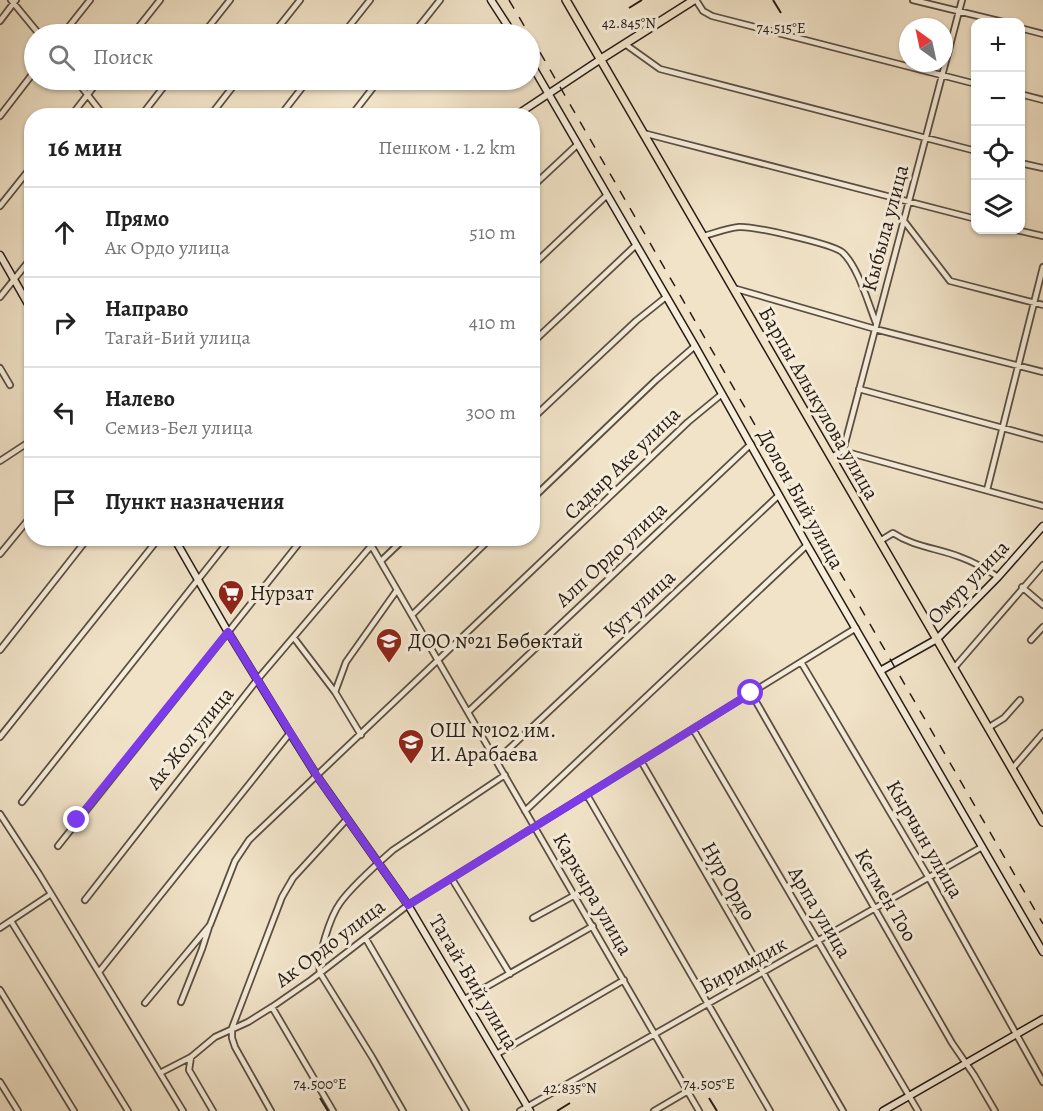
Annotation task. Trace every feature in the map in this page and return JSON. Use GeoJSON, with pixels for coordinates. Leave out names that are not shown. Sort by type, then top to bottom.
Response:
{"type":"FeatureCollection","features":[{"type":"Feature","properties":{"kind":"main road","name":"Барпы Алыкулова улица"},"geometry":{"type":"LineString","coordinates":[[566,0],[1043,822]]}},
{"type":"Feature","properties":{"kind":"main road"},"geometry":{"type":"LineString","coordinates":[[601,59],[695,0]]}},
{"type":"Feature","properties":{"kind":"street"},"geometry":{"type":"LineString","coordinates":[[71,24],[90,0]]}},
{"type":"Feature","properties":{"kind":"street"},"geometry":{"type":"LineString","coordinates":[[141,24],[160,0]]}},
{"type":"Feature","properties":{"kind":"street"},"geometry":{"type":"LineString","coordinates":[[211,24],[230,0]]}},
{"type":"Feature","properties":{"kind":"street"},"geometry":{"type":"LineString","coordinates":[[281,24],[300,0]]}},
{"type":"Feature","properties":{"kind":"street"},"geometry":{"type":"LineString","coordinates":[[351,24],[370,0]]}},
{"type":"Feature","properties":{"kind":"street"},"geometry":{"type":"LineString","coordinates":[[421,24],[440,0]]}},
{"type":"Feature","properties":{"kind":"street"},"geometry":{"type":"LineString","coordinates":[[491,0],[507,24]]}},
{"type":"Feature","properties":{"kind":"street"},"geometry":{"type":"LineString","coordinates":[[695,0],[703,11],[712,16],[971,83]]}},
{"type":"Feature","properties":{"kind":"street"},"geometry":{"type":"LineString","coordinates":[[913,0],[988,18]]}},
{"type":"Feature","properties":{"kind":"street","name":"Кыбыла улица"},"geometry":{"type":"LineString","coordinates":[[843,450],[962,0]]}},
{"type":"Feature","properties":{"kind":"street"},"geometry":{"type":"LineString","coordinates":[[0,21],[14,1],[31,24]]}},
{"type":"Feature","properties":{"kind":"street"},"geometry":{"type":"LineString","coordinates":[[1025,29],[1043,34]]}},
{"type":"Feature","properties":{"kind":"street"},"geometry":{"type":"LineString","coordinates":[[625,44],[660,69],[971,150]]}},
{"type":"Feature","properties":{"kind":"street"},"geometry":{"type":"LineString","coordinates":[[527,108],[601,59]]}},
{"type":"Feature","properties":{"kind":"street","name":"Долон Бий улица"},"geometry":{"type":"LineString","coordinates":[[540,78],[1043,952]]}},
{"type":"Feature","properties":{"kind":"street"},"geometry":{"type":"LineString","coordinates":[[0,116],[24,85]]}},
{"type":"Feature","properties":{"kind":"street"},"geometry":{"type":"LineString","coordinates":[[85,90],[98,108]]}},
{"type":"Feature","properties":{"kind":"street"},"geometry":{"type":"LineString","coordinates":[[77,108],[91,90]]}},
{"type":"Feature","properties":{"kind":"street"},"geometry":{"type":"LineString","coordinates":[[147,108],[161,90]]}},
{"type":"Feature","properties":{"kind":"street"},"geometry":{"type":"LineString","coordinates":[[216,108],[230,90]]}},
{"type":"Feature","properties":{"kind":"street"},"geometry":{"type":"LineString","coordinates":[[286,108],[300,90]]}},
{"type":"Feature","properties":{"kind":"street"},"geometry":{"type":"LineString","coordinates":[[357,108],[371,90]]}},
{"type":"Feature","properties":{"kind":"street"},"geometry":{"type":"LineString","coordinates":[[1025,95],[1043,100]]}},
{"type":"Feature","properties":{"kind":"street"},"geometry":{"type":"LineString","coordinates":[[643,133],[971,218]]}},
{"type":"Feature","properties":{"kind":"street"},"geometry":{"type":"LineString","coordinates":[[540,180],[578,144]]}},
{"type":"Feature","properties":{"kind":"street"},"geometry":{"type":"LineString","coordinates":[[1025,164],[1043,168]]}},
{"type":"Feature","properties":{"kind":"street"},"geometry":{"type":"LineString","coordinates":[[0,206],[24,176]]}},
{"type":"Feature","properties":{"kind":"street"},"geometry":{"type":"LineString","coordinates":[[540,258],[607,195]]}},
{"type":"Feature","properties":{"kind":"street"},"geometry":{"type":"LineString","coordinates":[[904,221],[950,281],[1043,305]]}},
{"type":"Feature","properties":{"kind":"street"},"geometry":{"type":"LineString","coordinates":[[704,236],[741,226],[758,228],[842,252],[855,271],[876,327]]}},
{"type":"Feature","properties":{"kind":"street"},"geometry":{"type":"LineString","coordinates":[[1025,232],[1043,236]]}},
{"type":"Feature","properties":{"kind":"street"},"geometry":{"type":"LineString","coordinates":[[540,335],[636,245]]}},
{"type":"Feature","properties":{"kind":"street"},"geometry":{"type":"LineString","coordinates":[[0,255],[24,297]]}},
{"type":"Feature","properties":{"kind":"street"},"geometry":{"type":"LineString","coordinates":[[0,297],[24,267]]}},
{"type":"Feature","properties":{"kind":"street"},"geometry":{"type":"LineString","coordinates":[[987,490],[1043,267]]}},
{"type":"Feature","properties":{"kind":"street"},"geometry":{"type":"LineString","coordinates":[[733,288],[1043,372]]}},
{"type":"Feature","properties":{"kind":"street"},"geometry":{"type":"LineString","coordinates":[[540,411],[636,321],[666,297]]}},
{"type":"Feature","properties":{"kind":"street"},"geometry":{"type":"LineString","coordinates":[[540,491],[656,380],[695,346]]}},
{"type":"Feature","properties":{"kind":"street"},"geometry":{"type":"LineString","coordinates":[[0,368],[10,385]]}},
{"type":"Feature","properties":{"kind":"street"},"geometry":{"type":"LineString","coordinates":[[859,389],[1043,439]]}},
{"type":"Feature","properties":{"kind":"street","name":"Садыр Аке улица"},"geometry":{"type":"LineString","coordinates":[[181,1002],[235,861],[249,840],[688,423],[722,394]]}},
{"type":"Feature","properties":{"kind":"street","name":"Алп Ордо улица"},"geometry":{"type":"LineString","coordinates":[[468,712],[751,444]]}},
{"type":"Feature","properties":{"kind":"street"},"geometry":{"type":"LineString","coordinates":[[0,461],[24,445]]}},
{"type":"Feature","properties":{"kind":"street"},"geometry":{"type":"LineString","coordinates":[[831,457],[843,450],[1043,506]]}},
{"type":"Feature","properties":{"kind":"street","name":"Кут улица"},"geometry":{"type":"LineString","coordinates":[[496,761],[779,495]]}},
{"type":"Feature","properties":{"kind":"street"},"geometry":{"type":"LineString","coordinates":[[0,554],[24,525]]}},
{"type":"Feature","properties":{"kind":"street","name":"Омур улица"},"geometry":{"type":"LineString","coordinates":[[880,671],[937,639],[998,577],[1043,526]]}},
{"type":"Feature","properties":{"kind":"street"},"geometry":{"type":"LineString","coordinates":[[880,541],[893,533],[914,544],[958,556],[981,566],[998,577]]}},
{"type":"Feature","properties":{"kind":"street"},"geometry":{"type":"LineString","coordinates":[[525,811],[807,545]]}},
{"type":"Feature","properties":{"kind":"street"},"geometry":{"type":"LineString","coordinates":[[0,650],[82,546]]}},
{"type":"Feature","properties":{"kind":"street"},"geometry":{"type":"LineString","coordinates":[[0,737],[153,546]]}},
{"type":"Feature","properties":{"kind":"street","name":"Тагай-Бий улица"},"geometry":{"type":"LineString","coordinates":[[179,546],[228,632],[317,776],[408,905],[529,1109]]}},
{"type":"Feature","properties":{"kind":"street"},"geometry":{"type":"LineString","coordinates":[[22,802],[225,546]]}},
{"type":"Feature","properties":{"kind":"street"},"geometry":{"type":"LineString","coordinates":[[58,846],[297,546]]}},
{"type":"Feature","properties":{"kind":"street","name":"Каркыра улица"},"geometry":{"type":"LineString","coordinates":[[371,546],[656,1033],[699,1111]]}},
{"type":"Feature","properties":{"kind":"street","name":"Ак Жол улица"},"geometry":{"type":"LineString","coordinates":[[85,900],[257,680],[371,546]]}},
{"type":"Feature","properties":{"kind":"street"},"geometry":{"type":"LineString","coordinates":[[381,561],[397,546]]}},
{"type":"Feature","properties":{"kind":"street"},"geometry":{"type":"LineString","coordinates":[[412,615],[483,546]]}},
{"type":"Feature","properties":{"kind":"street","name":"Омур улица"},"geometry":{"type":"LineString","coordinates":[[954,668],[1043,565]]}},
{"type":"Feature","properties":{"kind":"street"},"geometry":{"type":"LineString","coordinates":[[1022,587],[1043,605]]}},
{"type":"Feature","properties":{"kind":"street"},"geometry":{"type":"LineString","coordinates":[[335,692],[346,662],[397,590]]}},
{"type":"Feature","properties":{"kind":"street"},"geometry":{"type":"LineString","coordinates":[[1031,640],[1043,627]]}},
{"type":"Feature","properties":{"kind":"street","name":"Ак Ордо улица"},"geometry":{"type":"LineString","coordinates":[[160,1073],[190,1057],[215,1038],[272,1007],[366,939],[408,905],[856,628]]}},
{"type":"Feature","properties":{"kind":"street"},"geometry":{"type":"LineString","coordinates":[[294,638],[335,692],[361,735]]}},
{"type":"Feature","properties":{"kind":"street","name":"Кырчын улица"},"geometry":{"type":"LineString","coordinates":[[801,662],[929,878],[1043,1082]]}},
{"type":"Feature","properties":{"kind":"street","name":"Кетмен Тоо"},"geometry":{"type":"LineString","coordinates":[[751,693],[952,1043],[995,1111]]}},
{"type":"Feature","properties":{"kind":"street"},"geometry":{"type":"LineString","coordinates":[[988,728],[1004,718],[1020,700]]}},
{"type":"Feature","properties":{"kind":"street","name":"Арпа улица"},"geometry":{"type":"LineString","coordinates":[[693,729],[918,1111]]}},
{"type":"Feature","properties":{"kind":"street"},"geometry":{"type":"LineString","coordinates":[[99,972],[290,733]]}},
{"type":"Feature","properties":{"kind":"street"},"geometry":{"type":"LineString","coordinates":[[1012,770],[1043,733]]}},
{"type":"Feature","properties":{"kind":"street","name":"Нур Ордо"},"geometry":{"type":"LineString","coordinates":[[641,761],[843,1111]]}},
{"type":"Feature","properties":{"kind":"street"},"geometry":{"type":"LineString","coordinates":[[403,1111],[320,973],[318,964],[321,949],[339,903],[378,863],[393,850],[505,775]]}},
{"type":"Feature","properties":{"kind":"street"},"geometry":{"type":"LineString","coordinates":[[587,795],[770,1111]]}},
{"type":"Feature","properties":{"kind":"street"},"geometry":{"type":"LineString","coordinates":[[1038,813],[1043,805]]}},
{"type":"Feature","properties":{"kind":"street"},"geometry":{"type":"LineString","coordinates":[[0,814],[183,1111]]}},
{"type":"Feature","properties":{"kind":"street"},"geometry":{"type":"LineString","coordinates":[[271,1111],[235,1047],[232,1028],[282,897],[293,878],[347,819]]}},
{"type":"Feature","properties":{"kind":"street","name":"Биримдик"},"geometry":{"type":"LineString","coordinates":[[520,1111],[529,1109],[706,1004],[982,847]]}},
{"type":"Feature","properties":{"kind":"street"},"geometry":{"type":"LineString","coordinates":[[452,879],[510,974]]}},
{"type":"Feature","properties":{"kind":"street"},"geometry":{"type":"LineString","coordinates":[[0,928],[51,894]]}},
{"type":"Feature","properties":{"kind":"street"},"geometry":{"type":"LineString","coordinates":[[532,918],[575,895]]}},
{"type":"Feature","properties":{"kind":"street"},"geometry":{"type":"LineString","coordinates":[[11,921],[128,1111]]}},
{"type":"Feature","properties":{"kind":"street","name":"Садыр Аке улица"},"geometry":{"type":"LineString","coordinates":[[145,1003],[210,925]]}},
{"type":"Feature","properties":{"kind":"street"},"geometry":{"type":"LineString","coordinates":[[465,999],[593,926]]}},
{"type":"Feature","properties":{"kind":"street"},"geometry":{"type":"LineString","coordinates":[[366,939],[466,1111]]}},
{"type":"Feature","properties":{"kind":"street"},"geometry":{"type":"LineString","coordinates":[[497,1054],[624,980]]}},
{"type":"Feature","properties":{"kind":"street"},"geometry":{"type":"LineString","coordinates":[[0,990],[74,1111]]}},
{"type":"Feature","properties":{"kind":"street"},"geometry":{"type":"LineString","coordinates":[[272,1007],[333,1111]]}},
{"type":"Feature","properties":{"kind":"street"},"geometry":{"type":"LineString","coordinates":[[883,1111],[1043,1019]]}},
{"type":"Feature","properties":{"kind":"street"},"geometry":{"type":"LineString","coordinates":[[190,1057],[189,1070],[213,1111]]}},
{"type":"Feature","properties":{"kind":"street"},"geometry":{"type":"LineString","coordinates":[[0,1082],[18,1111]]}},
{"type":"Feature","properties":{"kind":"street"},"geometry":{"type":"LineString","coordinates":[[654,1111],[688,1091]]}},
{"type":"Feature","properties":{"kind":"railway"},"geometry":{"type":"LineString","coordinates":[[509,0],[523,24]]}},
{"type":"Feature","properties":{"kind":"railway"},"geometry":{"type":"LineString","coordinates":[[540,52],[1043,924]]}},
{"type":"Feature","properties":{"kind":"place","name":"Нурзат"},"geometry":{"type":"Point","coordinates":[231,616]}},
{"type":"Feature","properties":{"kind":"place","name":"ДОО №21 Бөбөктай"},"geometry":{"type":"Point","coordinates":[389,664]}},
{"type":"Feature","properties":{"kind":"place","name":"ОШ №102 им. И. Арабаева"},"geometry":{"type":"Point","coordinates":[411,765]}},
{"type":"Feature","properties":{"kind":"route"},"geometry":{"type":"LineString","coordinates":[[77,820],[228,632],[317,776],[408,905],[751,693]]}}]}
